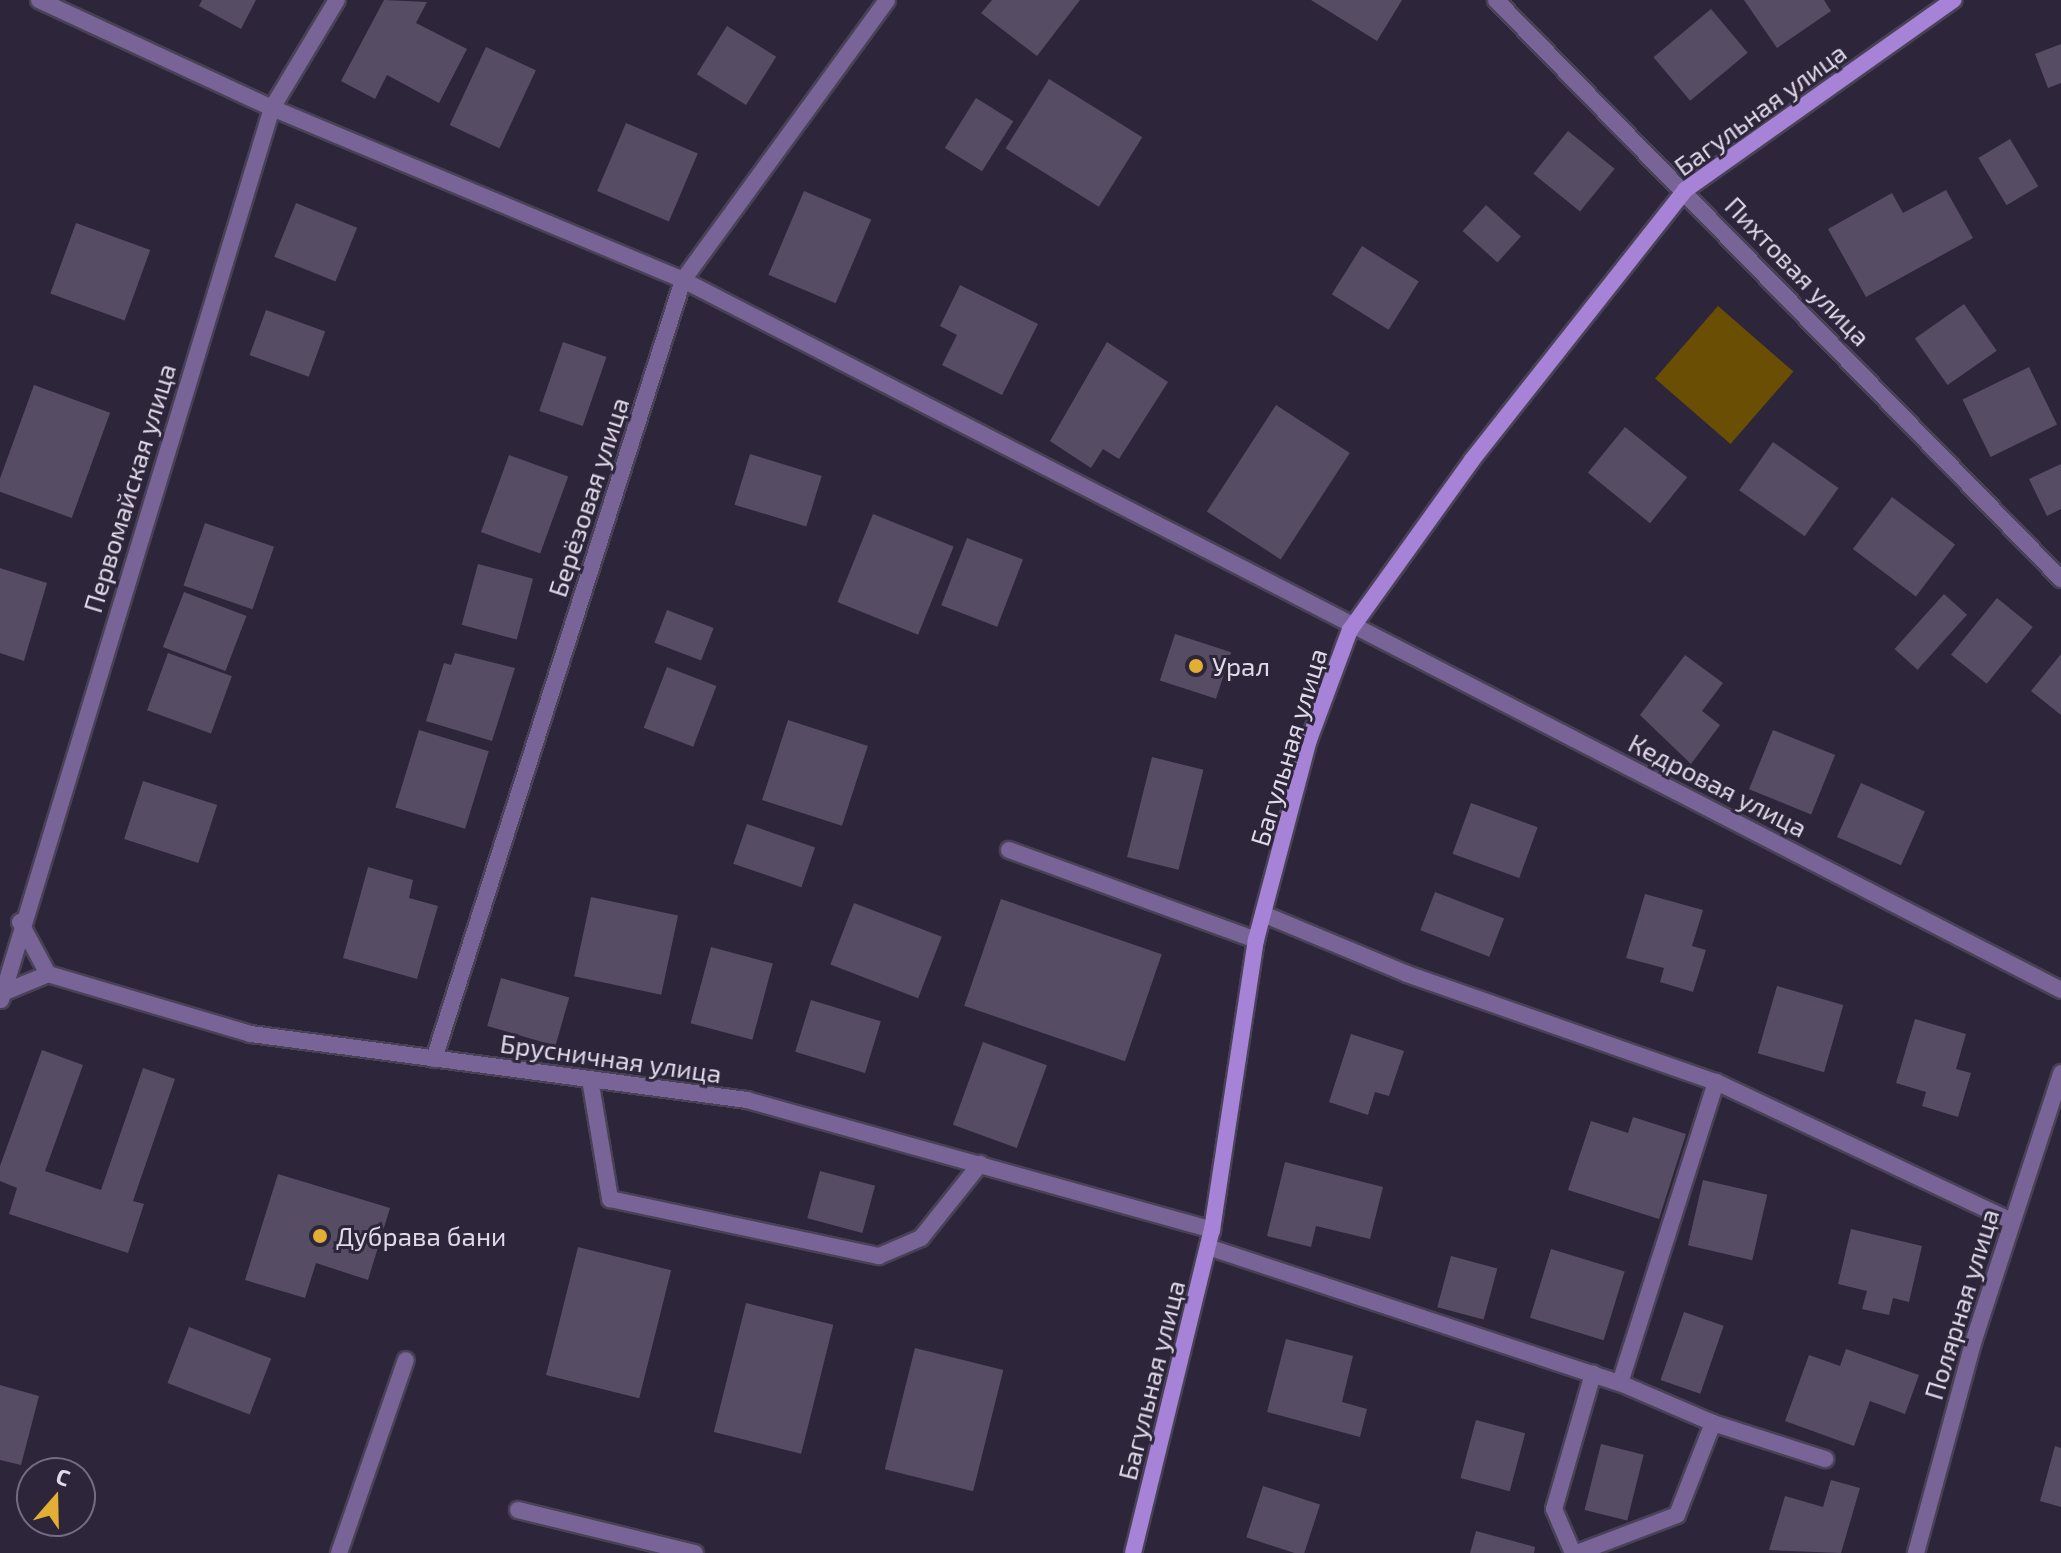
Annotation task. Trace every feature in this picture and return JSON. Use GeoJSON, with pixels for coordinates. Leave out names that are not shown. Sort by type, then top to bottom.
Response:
{"type":"FeatureCollection","features":[{"type":"Feature","properties":{"kind":"street","name":"Кедровая улица"},"geometry":{"type":"LineString","coordinates":[[39,0],[272,108],[683,280],[1350,630],[2061,990]]}},
{"type":"Feature","properties":{"kind":"street","name":"Первомайская улица"},"geometry":{"type":"LineString","coordinates":[[1,998],[20,922],[272,108],[337,0]]}},
{"type":"Feature","properties":{"kind":"street","name":"Берёзовая улица"},"geometry":{"type":"LineString","coordinates":[[434,1059],[683,280],[887,0]]}},
{"type":"Feature","properties":{"kind":"street","name":"Пихтовая улица"},"geometry":{"type":"LineString","coordinates":[[1496,0],[1685,190],[2061,579]]}},
{"type":"Feature","properties":{"kind":"street","name":"Багульная улица"},"geometry":{"type":"LineString","coordinates":[[1133,1553],[1212,1230],[1256,940],[1309,740],[1350,630],[1472,460],[1685,190],[1953,0]]}},
{"type":"Feature","properties":{"kind":"street"},"geometry":{"type":"LineString","coordinates":[[1009,850],[1256,940]]}},
{"type":"Feature","properties":{"kind":"street"},"geometry":{"type":"LineString","coordinates":[[1263,914],[1407,974],[1716,1082],[2011,1221]]}},
{"type":"Feature","properties":{"kind":"street"},"geometry":{"type":"LineString","coordinates":[[1,998],[48,974],[20,922]]}},
{"type":"Feature","properties":{"kind":"street","name":"Брусничная улица"},"geometry":{"type":"LineString","coordinates":[[48,974],[251,1034],[747,1100],[1212,1230]]}},
{"type":"Feature","properties":{"kind":"street","name":"Полярная улица"},"geometry":{"type":"LineString","coordinates":[[1916,1553],[2011,1221],[2061,1073]]}},
{"type":"Feature","properties":{"kind":"street"},"geometry":{"type":"LineString","coordinates":[[590,1079],[610,1199],[879,1256],[921,1238],[980,1164]]}},
{"type":"Feature","properties":{"kind":"street"},"geometry":{"type":"LineString","coordinates":[[1620,1383],[1716,1082]]}},
{"type":"Feature","properties":{"kind":"street"},"geometry":{"type":"LineString","coordinates":[[1208,1247],[1620,1383],[1713,1423],[1825,1459]]}},
{"type":"Feature","properties":{"kind":"street"},"geometry":{"type":"LineString","coordinates":[[339,1553],[406,1360]]}},
{"type":"Feature","properties":{"kind":"street"},"geometry":{"type":"LineString","coordinates":[[1593,1374],[1554,1509],[1575,1553],[1677,1515],[1713,1423]]}},
{"type":"Feature","properties":{"kind":"street"},"geometry":{"type":"LineString","coordinates":[[518,1510],[695,1553]]}},
{"type":"Feature","properties":{"kind":"shaded area"},"geometry":{"type":"Polygon","coordinates":[[[1718,306],[1793,372],[1730,444],[1655,378],[1718,306]]]}},
{"type":"Feature","properties":{"kind":"building"},"geometry":{"type":"Polygon","coordinates":[[[202,0],[256,0],[241,29],[199,6],[202,0]]]}},
{"type":"Feature","properties":{"kind":"building"},"geometry":{"type":"Polygon","coordinates":[[[384,0],[427,2],[416,23],[467,49],[439,103],[387,75],[375,99],[341,81],[384,0]]]}},
{"type":"Feature","properties":{"kind":"building"},"geometry":{"type":"Polygon","coordinates":[[[992,0],[1080,0],[1037,56],[981,13],[992,0]]]}},
{"type":"Feature","properties":{"kind":"building"},"geometry":{"type":"Polygon","coordinates":[[[1311,0],[1402,0],[1377,41],[1311,0]]]}},
{"type":"Feature","properties":{"kind":"building"},"geometry":{"type":"Polygon","coordinates":[[[1744,0],[1824,0],[1831,11],[1777,48],[1744,0]]]}},
{"type":"Feature","properties":{"kind":"building"},"geometry":{"type":"Polygon","coordinates":[[[1711,9],[1748,53],[1690,101],[1654,57],[1711,9]]]}},
{"type":"Feature","properties":{"kind":"building"},"geometry":{"type":"Polygon","coordinates":[[[727,26],[776,57],[746,105],[697,74],[727,26]]]}},
{"type":"Feature","properties":{"kind":"building"},"geometry":{"type":"Polygon","coordinates":[[[2061,44],[2061,83],[2048,88],[2035,54],[2061,44]]]}},
{"type":"Feature","properties":{"kind":"building"},"geometry":{"type":"Polygon","coordinates":[[[486,47],[536,70],[500,148],[450,125],[486,47]]]}},
{"type":"Feature","properties":{"kind":"building"},"geometry":{"type":"Polygon","coordinates":[[[1049,79],[1142,137],[1099,207],[1006,149],[1049,79]]]}},
{"type":"Feature","properties":{"kind":"building"},"geometry":{"type":"Polygon","coordinates":[[[976,98],[1013,121],[982,171],[945,148],[976,98]]]}},
{"type":"Feature","properties":{"kind":"building"},"geometry":{"type":"Polygon","coordinates":[[[626,123],[698,153],[669,222],[597,191],[626,123]]]}},
{"type":"Feature","properties":{"kind":"building"},"geometry":{"type":"Polygon","coordinates":[[[1568,131],[1615,169],[1580,212],[1533,174],[1568,131]]]}},
{"type":"Feature","properties":{"kind":"building"},"geometry":{"type":"Polygon","coordinates":[[[2010,139],[2038,186],[2007,205],[1978,158],[2010,139]]]}},
{"type":"Feature","properties":{"kind":"building"},"geometry":{"type":"Polygon","coordinates":[[[1946,190],[1973,238],[1866,297],[1828,229],[1892,193],[1903,213],[1946,190]]]}},
{"type":"Feature","properties":{"kind":"building"},"geometry":{"type":"Polygon","coordinates":[[[804,191],[871,220],[836,303],[768,275],[804,191]]]}},
{"type":"Feature","properties":{"kind":"building"},"geometry":{"type":"Polygon","coordinates":[[[296,203],[357,228],[335,282],[274,257],[296,203]]]}},
{"type":"Feature","properties":{"kind":"building"},"geometry":{"type":"Polygon","coordinates":[[[1486,205],[1521,236],[1498,262],[1463,231],[1486,205]]]}},
{"type":"Feature","properties":{"kind":"building"},"geometry":{"type":"Polygon","coordinates":[[[76,223],[150,250],[125,320],[50,293],[76,223]]]}},
{"type":"Feature","properties":{"kind":"building"},"geometry":{"type":"Polygon","coordinates":[[[1362,246],[1419,282],[1389,330],[1332,294],[1362,246]]]}},
{"type":"Feature","properties":{"kind":"building"},"geometry":{"type":"Polygon","coordinates":[[[960,285],[1038,324],[1002,395],[942,365],[957,335],[940,326],[960,285]]]}},
{"type":"Feature","properties":{"kind":"building"},"geometry":{"type":"Polygon","coordinates":[[[1964,304],[1997,351],[1948,385],[1915,338],[1964,304]]]}},
{"type":"Feature","properties":{"kind":"building"},"geometry":{"type":"Polygon","coordinates":[[[266,310],[325,332],[309,377],[250,355],[266,310]]]}},
{"type":"Feature","properties":{"kind":"building"},"geometry":{"type":"Polygon","coordinates":[[[563,342],[606,357],[583,426],[539,411],[563,342]]]}},
{"type":"Feature","properties":{"kind":"building"},"geometry":{"type":"Polygon","coordinates":[[[1107,342],[1168,382],[1119,459],[1103,449],[1091,468],[1050,441],[1107,342]]]}},
{"type":"Feature","properties":{"kind":"building"},"geometry":{"type":"Polygon","coordinates":[[[2029,367],[2057,425],[1991,457],[1962,399],[2029,367]]]}},
{"type":"Feature","properties":{"kind":"building"},"geometry":{"type":"Polygon","coordinates":[[[34,385],[110,413],[72,518],[0,492],[0,478],[34,385]]]}},
{"type":"Feature","properties":{"kind":"building"},"geometry":{"type":"Polygon","coordinates":[[[1276,405],[1350,453],[1281,559],[1207,512],[1276,405]]]}},
{"type":"Feature","properties":{"kind":"building"},"geometry":{"type":"Polygon","coordinates":[[[1625,427],[1687,477],[1650,523],[1588,473],[1625,427]]]}},
{"type":"Feature","properties":{"kind":"building"},"geometry":{"type":"Polygon","coordinates":[[[1773,442],[1839,488],[1805,536],[1739,490],[1773,442]]]}},
{"type":"Feature","properties":{"kind":"building"},"geometry":{"type":"Polygon","coordinates":[[[750,454],[822,476],[806,527],[735,505],[750,454]]]}},
{"type":"Feature","properties":{"kind":"building"},"geometry":{"type":"Polygon","coordinates":[[[509,455],[568,477],[540,554],[481,532],[509,455]]]}},
{"type":"Feature","properties":{"kind":"building"},"geometry":{"type":"Polygon","coordinates":[[[2061,464],[2061,509],[2047,516],[2029,479],[2061,464]]]}},
{"type":"Feature","properties":{"kind":"building"},"geometry":{"type":"Polygon","coordinates":[[[1892,497],[1955,545],[1916,596],[1853,549],[1892,497]]]}},
{"type":"Feature","properties":{"kind":"building"},"geometry":{"type":"Polygon","coordinates":[[[873,514],[954,547],[918,635],[837,602],[873,514]]]}},
{"type":"Feature","properties":{"kind":"building"},"geometry":{"type":"Polygon","coordinates":[[[205,523],[274,547],[253,609],[184,585],[205,523]]]}},
{"type":"Feature","properties":{"kind":"building"},"geometry":{"type":"Polygon","coordinates":[[[967,538],[1023,560],[997,627],[941,605],[967,538]]]}},
{"type":"Feature","properties":{"kind":"building"},"geometry":{"type":"Polygon","coordinates":[[[478,564],[533,579],[517,640],[462,625],[478,564]]]}},
{"type":"Feature","properties":{"kind":"building"},"geometry":{"type":"Polygon","coordinates":[[[0,568],[47,583],[24,661],[0,653],[0,568]]]}},
{"type":"Feature","properties":{"kind":"building"},"geometry":{"type":"Polygon","coordinates":[[[184,592],[247,616],[225,671],[163,647],[184,592]]]}},
{"type":"Feature","properties":{"kind":"building"},"geometry":{"type":"Polygon","coordinates":[[[1944,594],[1967,615],[1918,670],[1894,649],[1944,594]]]}},
{"type":"Feature","properties":{"kind":"building"},"geometry":{"type":"Polygon","coordinates":[[[1997,598],[2033,627],[1987,684],[1951,655],[1997,598]]]}},
{"type":"Feature","properties":{"kind":"building"},"geometry":{"type":"Polygon","coordinates":[[[667,610],[714,628],[701,661],[654,643],[667,610]]]}},
{"type":"Feature","properties":{"kind":"building","name":"Урал"},"geometry":{"type":"Polygon","coordinates":[[[1175,634],[1231,652],[1216,699],[1160,681],[1175,634]]]}},
{"type":"Feature","properties":{"kind":"building"},"geometry":{"type":"Polygon","coordinates":[[[168,653],[232,676],[211,734],[147,710],[168,653]]]}},
{"type":"Feature","properties":{"kind":"building"},"geometry":{"type":"Polygon","coordinates":[[[455,653],[515,668],[492,741],[426,721],[444,663],[451,665],[455,653]]]}},
{"type":"Feature","properties":{"kind":"building"},"geometry":{"type":"Polygon","coordinates":[[[2061,654],[2061,715],[2031,691],[2061,654]]]}},
{"type":"Feature","properties":{"kind":"building"},"geometry":{"type":"Polygon","coordinates":[[[1685,655],[1723,683],[1702,711],[1720,725],[1691,764],[1640,715],[1685,655]]]}},
{"type":"Feature","properties":{"kind":"building"},"geometry":{"type":"Polygon","coordinates":[[[667,667],[716,686],[693,747],[644,728],[667,667]]]}},
{"type":"Feature","properties":{"kind":"building"},"geometry":{"type":"Polygon","coordinates":[[[788,720],[868,746],[842,826],[762,800],[788,720]]]}},
{"type":"Feature","properties":{"kind":"building"},"geometry":{"type":"Polygon","coordinates":[[[419,730],[489,751],[465,829],[395,807],[419,730]]]}},
{"type":"Feature","properties":{"kind":"building"},"geometry":{"type":"Polygon","coordinates":[[[1773,730],[1835,755],[1811,814],[1749,789],[1773,730]]]}},
{"type":"Feature","properties":{"kind":"building"},"geometry":{"type":"Polygon","coordinates":[[[1152,757],[1203,770],[1179,870],[1127,857],[1152,757]]]}},
{"type":"Feature","properties":{"kind":"building"},"geometry":{"type":"Polygon","coordinates":[[[143,781],[217,805],[198,863],[124,839],[143,781]]]}},
{"type":"Feature","properties":{"kind":"building"},"geometry":{"type":"Polygon","coordinates":[[[1861,783],[1925,811],[1901,865],[1837,837],[1861,783]]]}},
{"type":"Feature","properties":{"kind":"building"},"geometry":{"type":"Polygon","coordinates":[[[1471,803],[1538,827],[1519,878],[1453,854],[1471,803]]]}},
{"type":"Feature","properties":{"kind":"building"},"geometry":{"type":"Polygon","coordinates":[[[747,824],[815,847],[801,887],[733,864],[747,824]]]}},
{"type":"Feature","properties":{"kind":"building"},"geometry":{"type":"Polygon","coordinates":[[[368,867],[413,880],[409,898],[438,906],[417,979],[343,958],[368,867]]]}},
{"type":"Feature","properties":{"kind":"building"},"geometry":{"type":"Polygon","coordinates":[[[1435,892],[1504,919],[1489,957],[1420,930],[1435,892]]]}},
{"type":"Feature","properties":{"kind":"building"},"geometry":{"type":"Polygon","coordinates":[[[1645,894],[1703,910],[1692,946],[1706,950],[1693,992],[1660,982],[1664,968],[1626,958],[1645,894]]]}},
{"type":"Feature","properties":{"kind":"building"},"geometry":{"type":"Polygon","coordinates":[[[591,897],[678,916],[661,995],[574,976],[591,897]]]}},
{"type":"Feature","properties":{"kind":"building"},"geometry":{"type":"Polygon","coordinates":[[[1001,899],[1162,954],[1125,1061],[964,1006],[1001,899]]]}},
{"type":"Feature","properties":{"kind":"building"},"geometry":{"type":"Polygon","coordinates":[[[854,903],[942,937],[918,998],[830,965],[854,903]]]}},
{"type":"Feature","properties":{"kind":"building"},"geometry":{"type":"Polygon","coordinates":[[[711,947],[773,964],[752,1040],[691,1023],[711,947]]]}},
{"type":"Feature","properties":{"kind":"building"},"geometry":{"type":"Polygon","coordinates":[[[501,978],[569,998],[555,1046],[487,1026],[501,978]]]}},
{"type":"Feature","properties":{"kind":"building"},"geometry":{"type":"Polygon","coordinates":[[[1777,986],[1843,1005],[1824,1072],[1758,1053],[1777,986]]]}},
{"type":"Feature","properties":{"kind":"building"},"geometry":{"type":"Polygon","coordinates":[[[811,1000],[881,1021],[865,1073],[795,1052],[811,1000]]]}},
{"type":"Feature","properties":{"kind":"building"},"geometry":{"type":"Polygon","coordinates":[[[1915,1019],[1966,1034],[1956,1069],[1971,1073],[1958,1117],[1922,1106],[1926,1092],[1896,1083],[1915,1019]]]}},
{"type":"Feature","properties":{"kind":"building"},"geometry":{"type":"Polygon","coordinates":[[[1351,1034],[1404,1051],[1389,1096],[1375,1092],[1368,1115],[1329,1102],[1351,1034]]]}},
{"type":"Feature","properties":{"kind":"building"},"geometry":{"type":"Polygon","coordinates":[[[983,1042],[1047,1065],[1017,1148],[953,1125],[983,1042]]]}},
{"type":"Feature","properties":{"kind":"building"},"geometry":{"type":"Polygon","coordinates":[[[42,1050],[83,1065],[45,1171],[101,1190],[143,1068],[175,1079],[133,1201],[144,1204],[128,1253],[9,1214],[17,1188],[0,1181],[0,1166],[42,1050]]]}},
{"type":"Feature","properties":{"kind":"building"},"geometry":{"type":"Polygon","coordinates":[[[1633,1117],[1686,1134],[1659,1219],[1568,1190],[1591,1121],[1628,1133],[1633,1117]]]}},
{"type":"Feature","properties":{"kind":"building"},"geometry":{"type":"Polygon","coordinates":[[[1285,1162],[1383,1187],[1370,1239],[1316,1226],[1311,1247],[1267,1236],[1285,1162]]]}},
{"type":"Feature","properties":{"kind":"building"},"geometry":{"type":"Polygon","coordinates":[[[820,1171],[875,1186],[862,1233],[807,1218],[820,1171]]]}},
{"type":"Feature","properties":{"kind":"building","name":"Дубрава бани"},"geometry":{"type":"Polygon","coordinates":[[[278,1174],[390,1208],[368,1280],[316,1263],[305,1298],[245,1280],[278,1174]]]}},
{"type":"Feature","properties":{"kind":"building"},"geometry":{"type":"Polygon","coordinates":[[[1703,1180],[1767,1195],[1752,1260],[1688,1245],[1703,1180]]]}},
{"type":"Feature","properties":{"kind":"building"},"geometry":{"type":"Polygon","coordinates":[[[1851,1229],[1922,1246],[1909,1302],[1893,1298],[1889,1315],[1862,1309],[1867,1291],[1838,1284],[1851,1229]]]}},
{"type":"Feature","properties":{"kind":"building"},"geometry":{"type":"Polygon","coordinates":[[[578,1247],[671,1270],[639,1398],[546,1375],[578,1247]]]}},
{"type":"Feature","properties":{"kind":"building"},"geometry":{"type":"Polygon","coordinates":[[[1551,1249],[1625,1272],[1604,1340],[1530,1318],[1551,1249]]]}},
{"type":"Feature","properties":{"kind":"building"},"geometry":{"type":"Polygon","coordinates":[[[1451,1256],[1497,1268],[1484,1320],[1437,1307],[1451,1256]]]}},
{"type":"Feature","properties":{"kind":"building"},"geometry":{"type":"Polygon","coordinates":[[[746,1303],[833,1325],[801,1454],[714,1432],[746,1303]]]}},
{"type":"Feature","properties":{"kind":"building"},"geometry":{"type":"Polygon","coordinates":[[[1684,1312],[1724,1326],[1700,1394],[1661,1380],[1684,1312]]]}},
{"type":"Feature","properties":{"kind":"building"},"geometry":{"type":"Polygon","coordinates":[[[189,1327],[271,1359],[250,1415],[167,1383],[189,1327]]]}},
{"type":"Feature","properties":{"kind":"building"},"geometry":{"type":"Polygon","coordinates":[[[1286,1339],[1353,1356],[1342,1402],[1367,1409],[1360,1437],[1267,1412],[1286,1339]]]}},
{"type":"Feature","properties":{"kind":"building"},"geometry":{"type":"Polygon","coordinates":[[[915,1348],[1003,1370],[973,1491],[885,1469],[915,1348]]]}},
{"type":"Feature","properties":{"kind":"building"},"geometry":{"type":"Polygon","coordinates":[[[1846,1349],[1919,1375],[1905,1414],[1870,1401],[1854,1446],[1785,1421],[1809,1355],[1840,1366],[1846,1349]]]}},
{"type":"Feature","properties":{"kind":"building"},"geometry":{"type":"Polygon","coordinates":[[[0,1385],[39,1396],[23,1457],[16,1457],[16,1464],[0,1460],[0,1385]]]}},
{"type":"Feature","properties":{"kind":"building"},"geometry":{"type":"Polygon","coordinates":[[[1476,1420],[1525,1433],[1510,1491],[1460,1478],[1476,1420]]]}},
{"type":"Feature","properties":{"kind":"building"},"geometry":{"type":"Polygon","coordinates":[[[1601,1444],[1644,1455],[1627,1521],[1585,1510],[1601,1444]]]}},
{"type":"Feature","properties":{"kind":"building"},"geometry":{"type":"Polygon","coordinates":[[[2055,1446],[2061,1448],[2061,1507],[2040,1501],[2055,1446]]]}},
{"type":"Feature","properties":{"kind":"building"},"geometry":{"type":"Polygon","coordinates":[[[1831,1480],[1860,1488],[1841,1553],[1769,1550],[1785,1496],[1823,1507],[1831,1480]]]}},
{"type":"Feature","properties":{"kind":"building"},"geometry":{"type":"Polygon","coordinates":[[[1263,1486],[1320,1505],[1304,1553],[1294,1553],[1246,1537],[1263,1486]]]}},
{"type":"Feature","properties":{"kind":"building"},"geometry":{"type":"Polygon","coordinates":[[[1476,1531],[1535,1547],[1534,1553],[1470,1553],[1476,1531]]]}},
{"type":"Feature","properties":{"kind":"place","name":"Урал"},"geometry":{"type":"Point","coordinates":[1196,666]}},
{"type":"Feature","properties":{"kind":"place","name":"Дубрава бани"},"geometry":{"type":"Point","coordinates":[320,1236]}}]}
